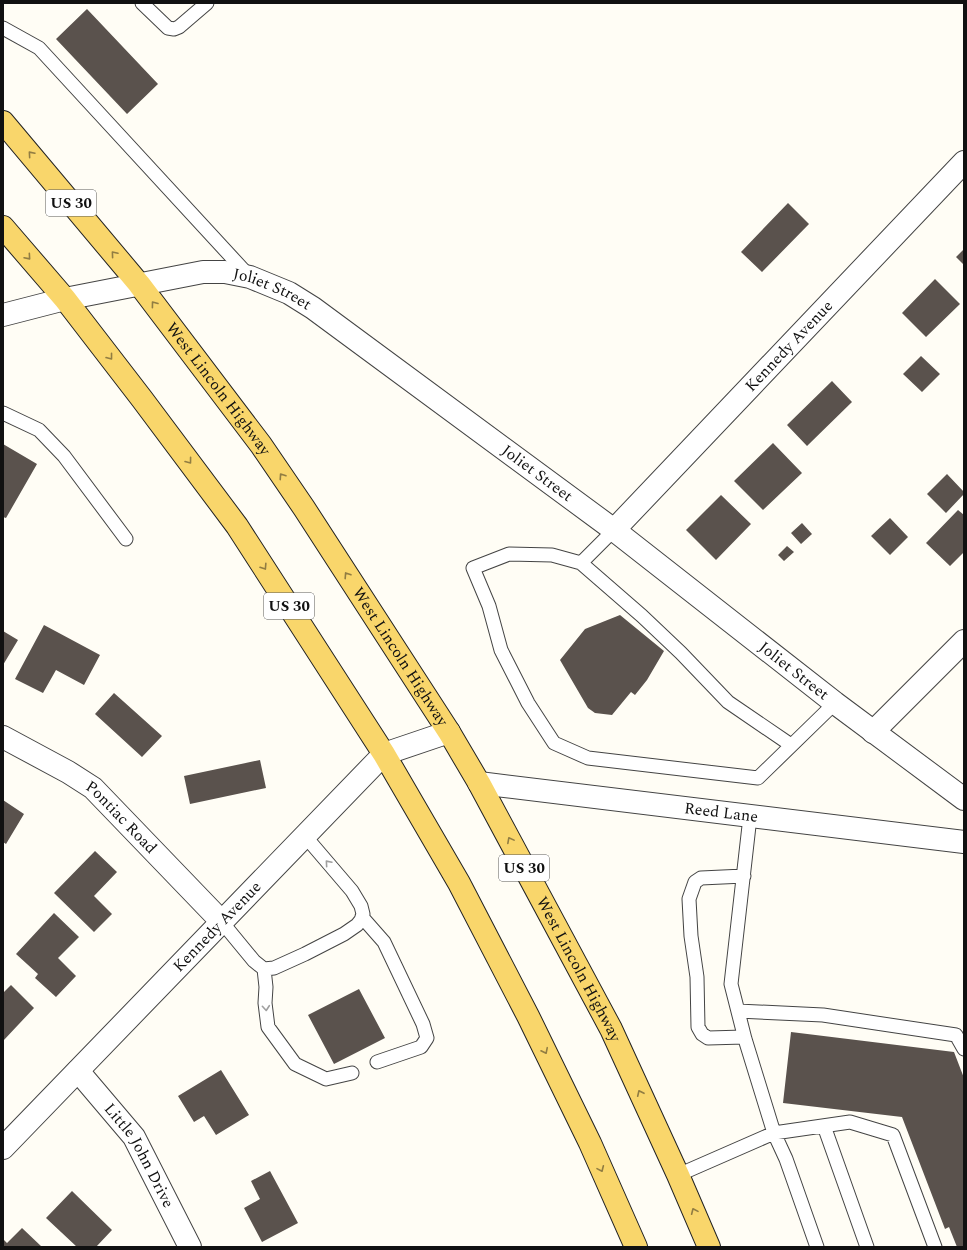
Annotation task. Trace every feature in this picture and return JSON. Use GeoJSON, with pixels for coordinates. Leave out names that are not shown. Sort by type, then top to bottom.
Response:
{"type":"FeatureCollection","features":[{"type":"Feature","properties":{"kind":"main road","name":"West Lincoln Highway"},"geometry":{"type":"LineString","coordinates":[[3,122],[139,284],[262,445],[449,732],[479,783],[611,1029],[678,1175],[709,1247]]}},
{"type":"Feature","properties":{"kind":"main road","name":"US 30"},"geometry":{"type":"LineString","coordinates":[[3,227],[65,299],[237,526],[384,754],[459,883],[528,1016],[590,1143],[636,1247]]}},
{"type":"Feature","properties":{"kind":"street","name":"Kennedy Avenue"},"geometry":{"type":"LineString","coordinates":[[614,530],[964,162]]}},
{"type":"Feature","properties":{"kind":"street","name":"Joliet Street"},"geometry":{"type":"LineString","coordinates":[[3,315],[65,299],[203,272],[225,272],[250,277],[289,293],[313,308],[614,530],[835,703],[964,799]]}},
{"type":"Feature","properties":{"kind":"street"},"geometry":{"type":"LineString","coordinates":[[873,732],[964,641]]}},
{"type":"Feature","properties":{"kind":"street","name":"Kennedy Avenue"},"geometry":{"type":"LineString","coordinates":[[3,1148],[384,754],[449,732]]}},
{"type":"Feature","properties":{"kind":"street","name":"Pontiac Road"},"geometry":{"type":"LineString","coordinates":[[3,737],[68,772],[93,788],[221,921]]}},
{"type":"Feature","properties":{"kind":"street","name":"Reed Lane"},"geometry":{"type":"LineString","coordinates":[[479,783],[964,842]]}},
{"type":"Feature","properties":{"kind":"street","name":"Little John Drive"},"geometry":{"type":"LineString","coordinates":[[78,1071],[134,1137],[190,1247]]}},
{"type":"Feature","properties":{"kind":"lane"},"geometry":{"type":"LineString","coordinates":[[142,3],[168,28],[174,29],[179,27],[207,3]]}},
{"type":"Feature","properties":{"kind":"lane"},"geometry":{"type":"LineString","coordinates":[[3,28],[39,48],[250,277]]}},
{"type":"Feature","properties":{"kind":"lane"},"geometry":{"type":"LineString","coordinates":[[3,413],[39,430],[68,462],[126,539]]}},
{"type":"Feature","properties":{"kind":"lane"},"geometry":{"type":"LineString","coordinates":[[581,563],[614,530]]}},
{"type":"Feature","properties":{"kind":"lane"},"geometry":{"type":"LineString","coordinates":[[791,745],[728,702],[681,653],[642,616],[581,563],[552,555],[509,554],[473,568],[489,606],[501,650],[528,703],[554,743],[588,758],[758,778],[835,703]]}},
{"type":"Feature","properties":{"kind":"lane"},"geometry":{"type":"LineString","coordinates":[[750,817],[731,984],[744,1037],[774,1133],[786,1159],[817,1247]]}},
{"type":"Feature","properties":{"kind":"lane"},"geometry":{"type":"LineString","coordinates":[[221,921],[254,962],[264,969],[274,968],[305,954],[344,934],[357,925],[363,914],[361,906],[352,891],[304,836]]}},
{"type":"Feature","properties":{"kind":"lane"},"geometry":{"type":"LineString","coordinates":[[744,876],[701,878],[695,882],[689,899],[691,936],[697,977],[698,1027],[702,1034],[708,1038],[744,1037]]}},
{"type":"Feature","properties":{"kind":"lane"},"geometry":{"type":"LineString","coordinates":[[362,917],[384,942],[423,1024],[427,1038],[421,1047],[377,1062]]}},
{"type":"Feature","properties":{"kind":"lane"},"geometry":{"type":"LineString","coordinates":[[264,969],[266,987],[265,1004],[268,1027],[295,1064],[326,1079],[352,1073]]}},
{"type":"Feature","properties":{"kind":"lane"},"geometry":{"type":"LineString","coordinates":[[738,1011],[823,1015],[956,1035],[964,1049]]}},
{"type":"Feature","properties":{"kind":"lane"},"geometry":{"type":"LineString","coordinates":[[678,1175],[774,1133],[850,1122],[893,1135],[935,1247]]}},
{"type":"Feature","properties":{"kind":"lane"},"geometry":{"type":"LineString","coordinates":[[824,1126],[867,1247]]}},
{"type":"Feature","properties":{"kind":"building"},"geometry":{"type":"Polygon","coordinates":[[[87,9],[158,84],[127,114],[56,39],[87,9]]]}},
{"type":"Feature","properties":{"kind":"building"},"geometry":{"type":"Polygon","coordinates":[[[788,203],[809,224],[762,272],[741,252],[788,203]]]}},
{"type":"Feature","properties":{"kind":"building"},"geometry":{"type":"Polygon","coordinates":[[[964,249],[964,265],[956,257],[964,249]]]}},
{"type":"Feature","properties":{"kind":"building"},"geometry":{"type":"Polygon","coordinates":[[[935,279],[960,304],[926,337],[902,313],[935,279]]]}},
{"type":"Feature","properties":{"kind":"building"},"geometry":{"type":"Polygon","coordinates":[[[921,356],[940,374],[922,392],[903,374],[921,356]]]}},
{"type":"Feature","properties":{"kind":"building"},"geometry":{"type":"Polygon","coordinates":[[[832,381],[852,402],[807,446],[787,425],[832,381]]]}},
{"type":"Feature","properties":{"kind":"building"},"geometry":{"type":"Polygon","coordinates":[[[773,443],[802,473],[763,510],[734,481],[773,443]]]}},
{"type":"Feature","properties":{"kind":"building"},"geometry":{"type":"Polygon","coordinates":[[[3,444],[37,464],[6,518],[3,517],[3,444]]]}},
{"type":"Feature","properties":{"kind":"building"},"geometry":{"type":"Polygon","coordinates":[[[947,474],[964,492],[964,494],[946,513],[927,494],[947,474]]]}},
{"type":"Feature","properties":{"kind":"building"},"geometry":{"type":"Polygon","coordinates":[[[721,495],[751,524],[716,560],[686,530],[721,495]]]}},
{"type":"Feature","properties":{"kind":"building"},"geometry":{"type":"Polygon","coordinates":[[[958,510],[964,515],[964,552],[950,566],[926,543],[958,510]]]}},
{"type":"Feature","properties":{"kind":"building"},"geometry":{"type":"Polygon","coordinates":[[[890,518],[908,537],[890,555],[871,536],[890,518]]]}},
{"type":"Feature","properties":{"kind":"building"},"geometry":{"type":"Polygon","coordinates":[[[802,523],[812,534],[801,544],[791,533],[802,523]]]}},
{"type":"Feature","properties":{"kind":"building"},"geometry":{"type":"Polygon","coordinates":[[[787,546],[794,552],[784,561],[778,555],[787,546]]]}},
{"type":"Feature","properties":{"kind":"building"},"geometry":{"type":"Polygon","coordinates":[[[620,615],[664,651],[647,680],[635,695],[631,692],[612,715],[595,713],[588,708],[560,660],[585,629],[620,615]]]}},
{"type":"Feature","properties":{"kind":"building"},"geometry":{"type":"Polygon","coordinates":[[[44,625],[100,655],[84,685],[56,670],[43,693],[15,679],[44,625]]]}},
{"type":"Feature","properties":{"kind":"building"},"geometry":{"type":"Polygon","coordinates":[[[3,631],[18,640],[3,665],[3,631]]]}},
{"type":"Feature","properties":{"kind":"building"},"geometry":{"type":"Polygon","coordinates":[[[114,693],[162,736],[142,757],[95,714],[114,693]]]}},
{"type":"Feature","properties":{"kind":"building"},"geometry":{"type":"Polygon","coordinates":[[[260,760],[266,788],[190,804],[184,776],[260,760]]]}},
{"type":"Feature","properties":{"kind":"building"},"geometry":{"type":"Polygon","coordinates":[[[3,800],[24,814],[6,844],[3,842],[3,800]]]}},
{"type":"Feature","properties":{"kind":"building"},"geometry":{"type":"Polygon","coordinates":[[[95,851],[117,872],[94,896],[112,914],[94,932],[54,893],[95,851]]]}},
{"type":"Feature","properties":{"kind":"building"},"geometry":{"type":"Polygon","coordinates":[[[54,913],[79,937],[58,958],[76,976],[56,997],[35,978],[38,974],[16,954],[54,913]]]}},
{"type":"Feature","properties":{"kind":"building"},"geometry":{"type":"Polygon","coordinates":[[[11,985],[34,1008],[3,1041],[3,993],[11,985]]]}},
{"type":"Feature","properties":{"kind":"building"},"geometry":{"type":"Polygon","coordinates":[[[359,989],[385,1038],[334,1064],[308,1015],[359,989]]]}},
{"type":"Feature","properties":{"kind":"building"},"geometry":{"type":"Polygon","coordinates":[[[791,1032],[954,1052],[964,1078],[964,1247],[957,1247],[949,1227],[945,1229],[902,1117],[783,1103],[791,1032]]]}},
{"type":"Feature","properties":{"kind":"building"},"geometry":{"type":"Polygon","coordinates":[[[221,1070],[249,1115],[216,1135],[204,1116],[194,1122],[178,1096],[221,1070]]]}},
{"type":"Feature","properties":{"kind":"building"},"geometry":{"type":"Polygon","coordinates":[[[270,1171],[298,1223],[262,1242],[244,1208],[260,1199],[251,1181],[270,1171]]]}},
{"type":"Feature","properties":{"kind":"building"},"geometry":{"type":"Polygon","coordinates":[[[72,1191],[112,1230],[96,1247],[77,1247],[46,1218],[72,1191]]]}},
{"type":"Feature","properties":{"kind":"building"},"geometry":{"type":"Polygon","coordinates":[[[22,1228],[42,1247],[3,1247],[4,1240],[7,1243],[22,1228]]]}}]}
